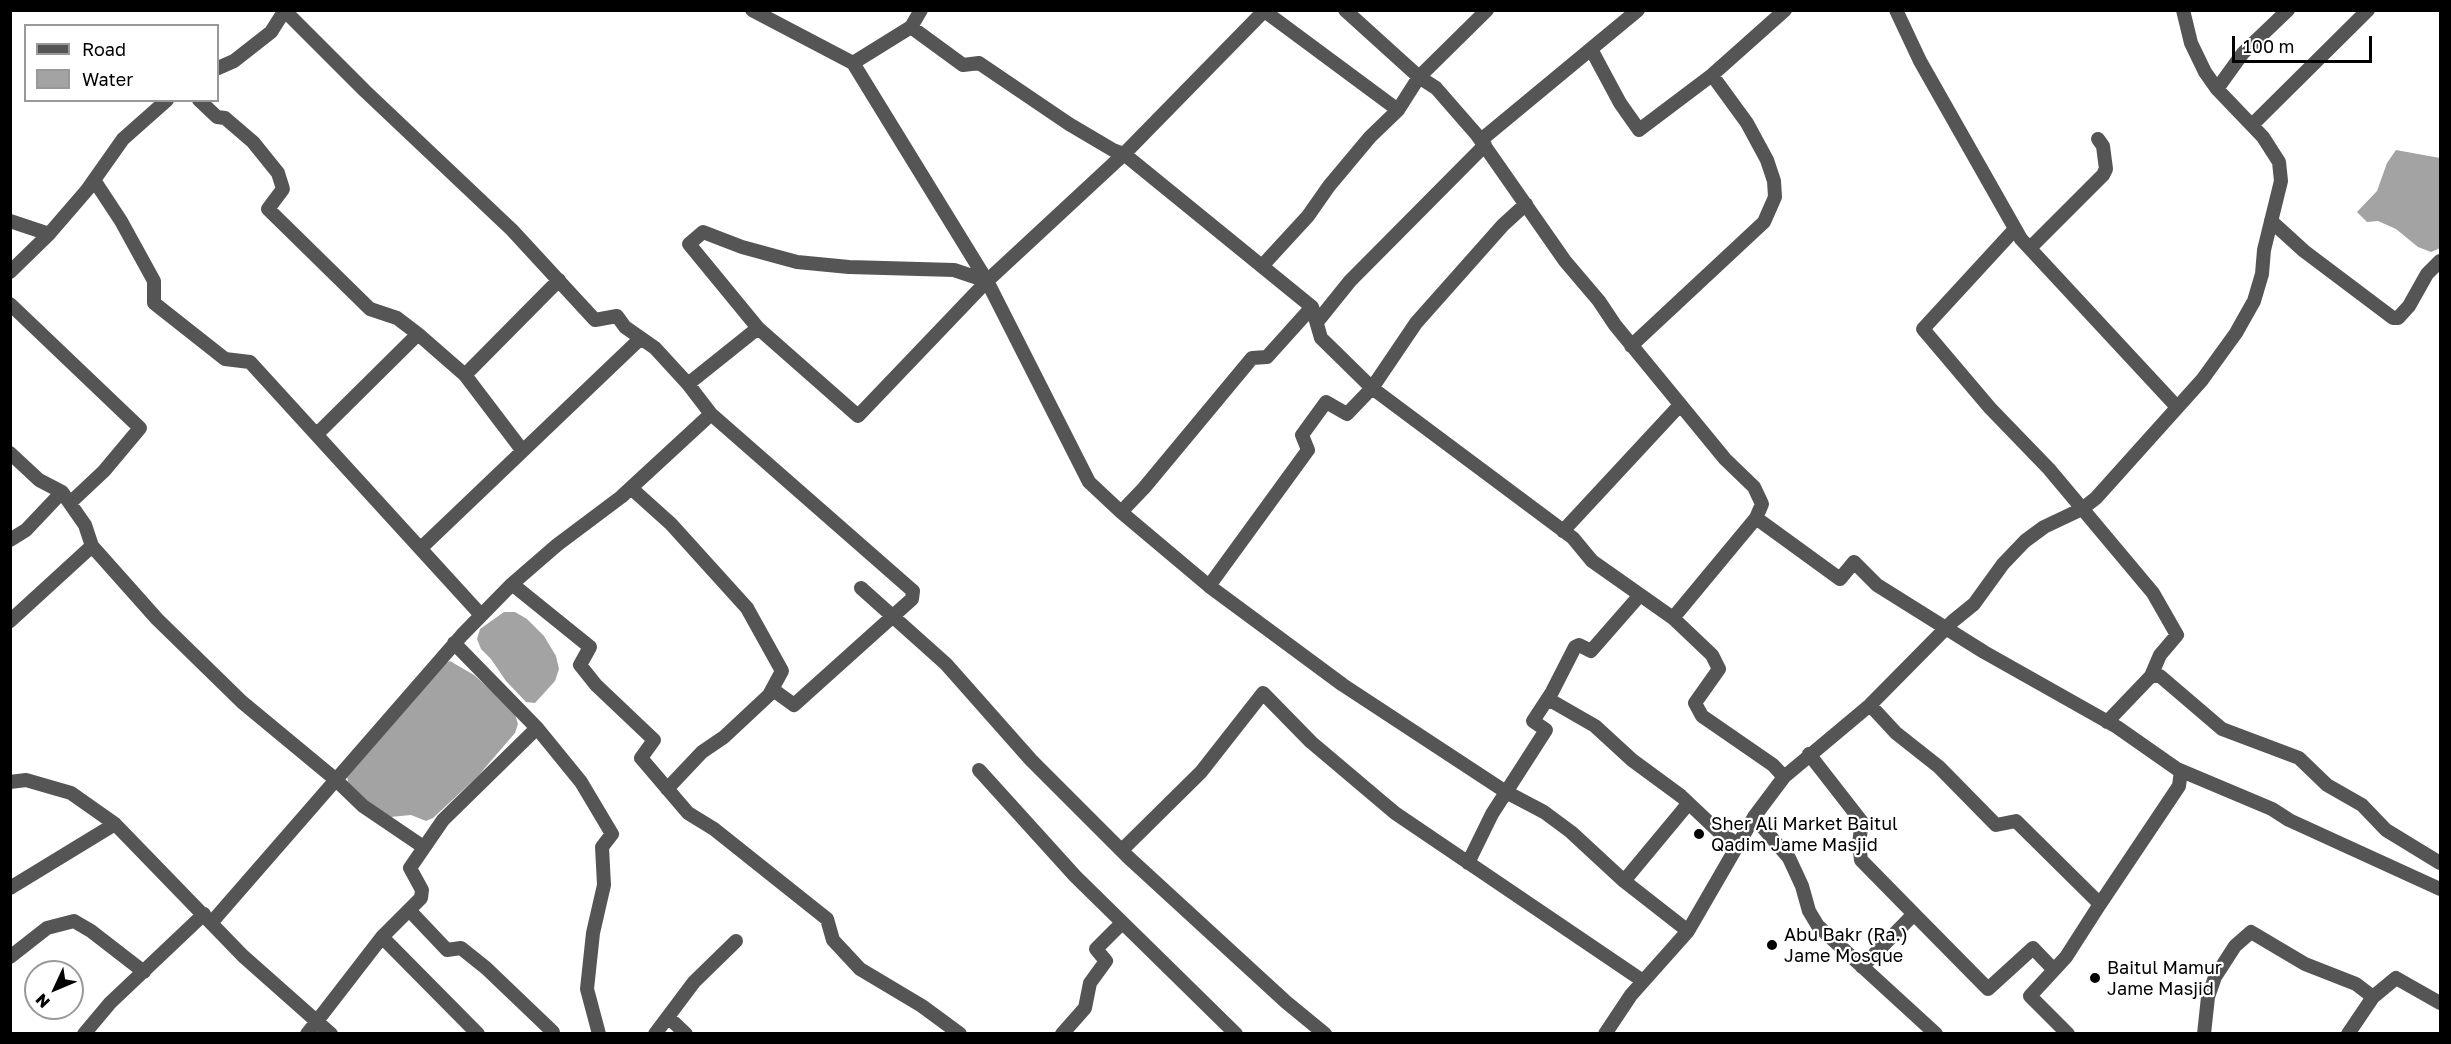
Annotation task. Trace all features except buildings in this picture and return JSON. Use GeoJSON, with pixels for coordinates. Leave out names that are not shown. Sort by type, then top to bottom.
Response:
{"type":"FeatureCollection","features":[{"type":"Feature","properties":{"kind":"street"},"geometry":{"type":"LineString","coordinates":[[752,10],[853,63],[987,281],[1089,482],[1209,586],[1343,685],[1506,792],[1544,812],[1688,931]]}},
{"type":"Feature","properties":{"kind":"street"},"geometry":{"type":"LineString","coordinates":[[853,63],[911,27],[921,10]]}},
{"type":"Feature","properties":{"kind":"street"},"geometry":{"type":"LineString","coordinates":[[1345,10],[1419,77],[1436,88],[1483,142],[1565,261],[1631,346],[1725,459],[1754,487],[1762,504],[1756,518],[1673,618]]}},
{"type":"Feature","properties":{"kind":"street"},"geometry":{"type":"LineString","coordinates":[[1262,266],[1308,216],[1329,186],[1370,137],[1398,110],[1419,77],[1487,10]]}},
{"type":"Feature","properties":{"kind":"street"},"geometry":{"type":"LineString","coordinates":[[1317,322],[1350,281],[1483,142],[1638,10]]}},
{"type":"Feature","properties":{"kind":"street"},"geometry":{"type":"LineString","coordinates":[[1591,49],[1620,103],[1639,130],[1713,75],[1785,10]]}},
{"type":"Feature","properties":{"kind":"street"},"geometry":{"type":"LineString","coordinates":[[1896,10],[1920,61],[2015,229],[2177,407]]}},
{"type":"Feature","properties":{"kind":"street"},"geometry":{"type":"LineString","coordinates":[[1605,1034],[1643,981],[1688,931],[1737,844],[1784,777],[1870,705],[1946,628],[1974,604],[2003,564],[2025,542],[2043,527],[2082,509],[2096,498],[2202,380],[2236,333],[2254,301],[2262,274],[2281,181],[2279,162],[2263,137],[2217,89],[2205,72],[2191,43],[2183,10]]}},
{"type":"Feature","properties":{"kind":"street"},"geometry":{"type":"LineString","coordinates":[[2217,89],[2243,53],[2288,10]]}},
{"type":"Feature","properties":{"kind":"street"},"geometry":{"type":"LineString","coordinates":[[2252,126],[2368,10]]}},
{"type":"Feature","properties":{"kind":"street"},"geometry":{"type":"LineString","coordinates":[[219,68],[234,61],[271,32],[285,11],[365,91],[512,230],[596,320],[617,316],[625,327],[655,348],[688,384],[711,414],[913,591],[912,599],[794,705],[772,689]]}},
{"type":"Feature","properties":{"kind":"street"},"geometry":{"type":"LineString","coordinates":[[987,281],[954,270],[849,267],[797,262],[742,248],[703,232],[689,244],[758,327],[858,416],[987,281],[1124,154],[1263,11],[1398,110]]}},
{"type":"Feature","properties":{"kind":"street"},"geometry":{"type":"LineString","coordinates":[[911,27],[963,65],[979,63],[1069,124],[1124,154],[1312,308],[1321,338],[1372,388],[1563,531],[1592,561],[1673,618],[1712,655],[1719,669],[1695,703],[1702,716],[1773,765],[1784,777]]}},
{"type":"Feature","properties":{"kind":"street"},"geometry":{"type":"LineString","coordinates":[[1631,346],[1764,222],[1775,197],[1774,181],[1767,160],[1747,123],[1713,75]]}},
{"type":"Feature","properties":{"kind":"street"},"geometry":{"type":"LineString","coordinates":[[10,272],[49,234],[94,180],[123,139],[165,102]]}},
{"type":"Feature","properties":{"kind":"street"},"geometry":{"type":"LineString","coordinates":[[201,102],[217,117],[225,118],[253,142],[278,173],[283,189],[268,209],[370,309],[397,318],[465,375],[522,450]]}},
{"type":"Feature","properties":{"kind":"street"},"geometry":{"type":"LineString","coordinates":[[2030,248],[2103,175],[2106,169],[2103,146],[2098,139]]}},
{"type":"Feature","properties":{"kind":"street"},"geometry":{"type":"LineString","coordinates":[[94,180],[121,221],[154,281],[154,303],[225,360],[250,362],[481,615]]}},
{"type":"Feature","properties":{"kind":"street"},"geometry":{"type":"LineString","coordinates":[[1209,586],[1308,450],[1302,435],[1326,402],[1347,414],[1372,388],[1416,323],[1503,225],[1526,204]]}},
{"type":"Feature","properties":{"kind":"street"},"geometry":{"type":"LineString","coordinates":[[10,221],[49,234]]}},
{"type":"Feature","properties":{"kind":"street"},"geometry":{"type":"LineString","coordinates":[[2271,221],[2304,251],[2393,318],[2398,318],[2409,306],[2427,274],[2440,261]]}},
{"type":"Feature","properties":{"kind":"street"},"geometry":{"type":"LineString","coordinates":[[2015,229],[1923,329],[1990,408],[2049,469],[2153,593],[2176,636],[2160,655],[2151,676],[2107,722]]}},
{"type":"Feature","properties":{"kind":"street"},"geometry":{"type":"LineString","coordinates":[[465,375],[559,280]]}},
{"type":"Feature","properties":{"kind":"street"},"geometry":{"type":"LineString","coordinates":[[10,304],[140,428],[104,471],[10,540]]}},
{"type":"Feature","properties":{"kind":"street"},"geometry":{"type":"LineString","coordinates":[[1121,512],[1144,488],[1252,357],[1266,357],[1312,308]]}},
{"type":"Feature","properties":{"kind":"street"},"geometry":{"type":"LineString","coordinates":[[688,384],[758,327]]}},
{"type":"Feature","properties":{"kind":"street"},"geometry":{"type":"LineString","coordinates":[[317,434],[418,334]]}},
{"type":"Feature","properties":{"kind":"street"},"geometry":{"type":"LineString","coordinates":[[421,548],[640,338]]}},
{"type":"Feature","properties":{"kind":"street"},"geometry":{"type":"LineString","coordinates":[[1563,531],[1680,405]]}},
{"type":"Feature","properties":{"kind":"street"},"geometry":{"type":"LineString","coordinates":[[84,1034],[110,1004],[144,972],[208,918],[454,644],[512,584],[557,545],[631,488],[711,414]]}},
{"type":"Feature","properties":{"kind":"street"},"geometry":{"type":"LineString","coordinates":[[10,453],[39,480],[67,497],[85,525],[92,546],[158,619],[242,702],[335,779],[363,806],[422,846]]}},
{"type":"Feature","properties":{"kind":"street"},"geometry":{"type":"LineString","coordinates":[[631,488],[671,524],[747,609],[782,671],[772,689],[751,714],[702,752],[667,789]]}},
{"type":"Feature","properties":{"kind":"street"},"geometry":{"type":"LineString","coordinates":[[1756,518],[1840,579],[1854,562],[1877,585],[2107,722],[2181,771],[2271,809],[2289,820],[2440,889]]}},
{"type":"Feature","properties":{"kind":"street"},"geometry":{"type":"LineString","coordinates":[[10,621],[92,546]]}},
{"type":"Feature","properties":{"kind":"street"},"geometry":{"type":"LineString","coordinates":[[512,584],[590,647],[580,665],[596,685],[654,740],[642,758],[688,813],[714,829],[827,919],[833,940],[860,969],[922,1006],[960,1034]]}},
{"type":"Feature","properties":{"kind":"street"},"geometry":{"type":"LineString","coordinates":[[861,588],[946,664],[1031,760],[1122,850],[1206,930],[1325,1034]]}},
{"type":"Feature","properties":{"kind":"street"},"geometry":{"type":"LineString","coordinates":[[1468,863],[1506,792],[1546,730],[1533,721],[1548,699],[1575,647],[1579,645],[1591,651],[1640,595]]}},
{"type":"Feature","properties":{"kind":"street"},"geometry":{"type":"LineString","coordinates":[[454,644],[537,728],[581,782],[612,834],[602,847],[604,885],[593,933],[587,989],[599,1034]]}},
{"type":"Feature","properties":{"kind":"street"},"geometry":{"type":"LineString","coordinates":[[2151,676],[2160,676],[2222,729],[2299,758],[2327,785],[2362,805],[2393,836],[2440,863]]}},
{"type":"Feature","properties":{"kind":"street"},"geometry":{"type":"LineString","coordinates":[[1122,850],[1201,772],[1263,693],[1311,742],[1395,813],[1643,981]]}},
{"type":"Feature","properties":{"kind":"street"},"geometry":{"type":"LineString","coordinates":[[1548,699],[1595,726],[1632,760],[1737,844]]}},
{"type":"Feature","properties":{"kind":"street"},"geometry":{"type":"LineString","coordinates":[[1870,705],[1896,733],[1939,767],[1996,825],[2016,821],[2100,904]]}},
{"type":"Feature","properties":{"kind":"street"},"geometry":{"type":"LineString","coordinates":[[307,1034],[382,937],[421,898],[422,890],[410,868],[422,846],[442,819],[537,728]]}},
{"type":"Feature","properties":{"kind":"street"},"geometry":{"type":"LineString","coordinates":[[1809,754],[1862,822],[1859,843],[1861,860],[1988,989],[2033,948],[2054,970]]}},
{"type":"Feature","properties":{"kind":"street"},"geometry":{"type":"LineString","coordinates":[[979,770],[1075,876],[1236,1034]]}},
{"type":"Feature","properties":{"kind":"street"},"geometry":{"type":"LineString","coordinates":[[2068,1034],[2030,996],[2066,957],[2179,786],[2181,771]]}},
{"type":"Feature","properties":{"kind":"street"},"geometry":{"type":"LineString","coordinates":[[10,782],[26,780],[71,793],[116,824],[243,956],[331,1034]]}},
{"type":"Feature","properties":{"kind":"street"},"geometry":{"type":"LineString","coordinates":[[1624,880],[1688,804]]}},
{"type":"Feature","properties":{"kind":"street"},"geometry":{"type":"LineString","coordinates":[[1754,817],[1789,858],[1802,886],[1809,911],[1818,926],[1936,1034]]}},
{"type":"Feature","properties":{"kind":"street"},"geometry":{"type":"LineString","coordinates":[[10,888],[116,824]]}},
{"type":"Feature","properties":{"kind":"street"},"geometry":{"type":"LineString","coordinates":[[410,911],[447,950],[461,948],[486,968],[553,1032]]}},
{"type":"Feature","properties":{"kind":"street"},"geometry":{"type":"LineString","coordinates":[[1862,967],[1914,914]]}},
{"type":"Feature","properties":{"kind":"street"},"geometry":{"type":"LineString","coordinates":[[10,957],[47,928],[74,921],[91,931],[144,972]]}},
{"type":"Feature","properties":{"kind":"street"},"geometry":{"type":"LineString","coordinates":[[1062,1034],[1085,1008],[1090,983],[1106,961],[1095,949],[1122,923]]}},
{"type":"Feature","properties":{"kind":"street"},"geometry":{"type":"LineString","coordinates":[[2204,1034],[2206,1005],[2215,977],[2235,946],[2251,932],[2305,964],[2356,984],[2373,997]]}},
{"type":"Feature","properties":{"kind":"street"},"geometry":{"type":"LineString","coordinates":[[382,937],[478,1034]]}},
{"type":"Feature","properties":{"kind":"street"},"geometry":{"type":"LineString","coordinates":[[655,1034],[694,982],[736,941]]}},
{"type":"Feature","properties":{"kind":"street"},"geometry":{"type":"LineString","coordinates":[[2348,1034],[2373,997],[2396,978],[2440,1003]]}},
{"type":"Feature","properties":{"kind":"street"},"geometry":{"type":"LineString","coordinates":[[668,1017],[686,1034]]}},
{"type":"Feature","properties":{"kind":"water"},"geometry":{"type":"Polygon","coordinates":[[[2396,150],[2440,158],[2440,248],[2431,252],[2418,247],[2396,229],[2378,221],[2367,222],[2357,212],[2377,191],[2387,163],[2396,150]]]}},
{"type":"Feature","properties":{"kind":"water"},"geometry":{"type":"Polygon","coordinates":[[[504,612],[515,612],[527,619],[544,636],[556,656],[559,669],[555,681],[535,703],[526,702],[506,681],[481,649],[477,639],[480,629],[504,612]]]}},
{"type":"Feature","properties":{"kind":"water"},"geometry":{"type":"Polygon","coordinates":[[[450,661],[474,675],[514,711],[518,724],[515,733],[478,776],[433,818],[426,821],[411,815],[390,817],[380,813],[349,785],[347,777],[444,664],[450,661]]]}},
{"type":"Feature","properties":{"kind":"place","name":"Sher Ali Market Baitul Qadim Jame Masjid"},"geometry":{"type":"Point","coordinates":[1699,834]}},
{"type":"Feature","properties":{"kind":"place","name":"Abu Bakr (Ra.) Jame Mosque"},"geometry":{"type":"Point","coordinates":[1772,945]}},
{"type":"Feature","properties":{"kind":"place","name":"Baitul Mamur Jame Masjid"},"geometry":{"type":"Point","coordinates":[2095,978]}}]}
